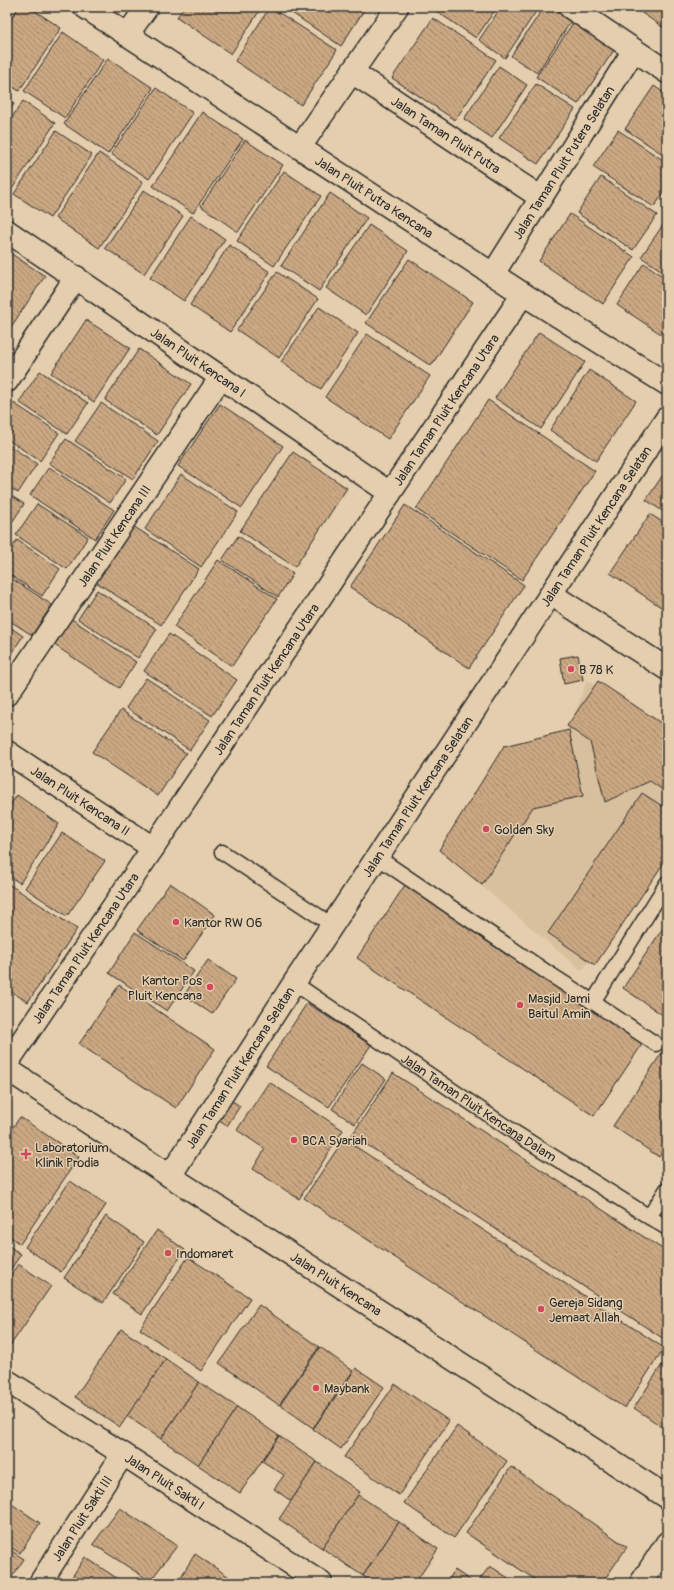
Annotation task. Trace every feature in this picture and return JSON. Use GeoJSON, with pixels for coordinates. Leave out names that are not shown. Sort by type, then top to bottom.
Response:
{"type":"FeatureCollection","features":[{"type":"Feature","properties":{"kind":"street","name":"Jalan Pluit Putra Kencana"},"geometry":{"type":"LineString","coordinates":[[84,7],[523,294],[667,384]]}},
{"type":"Feature","properties":{"kind":"street"},"geometry":{"type":"LineString","coordinates":[[128,35],[147,7]]}},
{"type":"Feature","properties":{"kind":"street"},"geometry":{"type":"LineString","coordinates":[[300,147],[397,7]]}},
{"type":"Feature","properties":{"kind":"street"},"geometry":{"type":"LineString","coordinates":[[570,7],[667,72]]}},
{"type":"Feature","properties":{"kind":"street","name":"Jalan Taman Pluit Putera Selatan"},"geometry":{"type":"LineString","coordinates":[[493,274],[540,197],[634,50]]}},
{"type":"Feature","properties":{"kind":"street","name":"Jalan Taman Pluit Putra"},"geometry":{"type":"LineString","coordinates":[[352,72],[540,197]]}},
{"type":"Feature","properties":{"kind":"street","name":"Jalan Pluit Kencana I"},"geometry":{"type":"LineString","coordinates":[[7,231],[390,493]]}},
{"type":"Feature","properties":{"kind":"street"},"geometry":{"type":"LineString","coordinates":[[7,381],[76,278]]}},
{"type":"Feature","properties":{"kind":"street","name":"Jalan Taman Pluit Kencana Utara"},"geometry":{"type":"LineString","coordinates":[[7,1063],[153,848],[523,294]]}},
{"type":"Feature","properties":{"kind":"street","name":"Jalan Pluit Kencana III"},"geometry":{"type":"LineString","coordinates":[[7,694],[221,377]]}},
{"type":"Feature","properties":{"kind":"street","name":"Jalan Taman Pluit Kencana Selatan"},"geometry":{"type":"LineString","coordinates":[[170,1176],[294,983],[667,418]]}},
{"type":"Feature","properties":{"kind":"street"},"geometry":{"type":"LineString","coordinates":[[551,594],[667,669]]}},
{"type":"Feature","properties":{"kind":"street","name":"Jalan Pluit Kencana II"},"geometry":{"type":"LineString","coordinates":[[7,752],[153,848]]}},
{"type":"Feature","properties":{"kind":"street","name":"Jalan Pluit Kencana"},"geometry":{"type":"LineString","coordinates":[[7,1068],[170,1176],[667,1497]]}},
{"type":"Feature","properties":{"kind":"street","name":"Jalan Pluit Sakti I"},"geometry":{"type":"LineString","coordinates":[[7,1381],[123,1454],[316,1582]]}},
{"type":"Feature","properties":{"kind":"street","name":"Jalan Pluit Sakti III"},"geometry":{"type":"LineString","coordinates":[[40,1583],[123,1454]]}},
{"type":"Feature","properties":{"kind":"street"},"geometry":{"type":"LineString","coordinates":[[641,1583],[667,1543]]}},
{"type":"Feature","properties":{"kind":"lane"},"geometry":{"type":"LineString","coordinates":[[222,852],[332,926]]}},
{"type":"Feature","properties":{"kind":"lane"},"geometry":{"type":"LineString","coordinates":[[378,857],[548,974],[656,1044]]}},
{"type":"Feature","properties":{"kind":"lane"},"geometry":{"type":"LineString","coordinates":[[593,1002],[667,883]]}},
{"type":"Feature","properties":{"kind":"lane","name":"Jalan Taman Pluit Kencana Dalam"},"geometry":{"type":"LineString","coordinates":[[294,983],[517,1134],[667,1228]]}},
{"type":"Feature","properties":{"kind":"lane"},"geometry":{"type":"LineString","coordinates":[[649,1217],[666,1195]]}},
{"type":"Feature","properties":{"kind":"shaded area"},"geometry":{"type":"Polygon","coordinates":[[[587,680],[667,735],[667,847],[582,971],[439,850],[504,746],[569,730],[587,680]]]}},
{"type":"Feature","properties":{"kind":"building"},"geometry":{"type":"Polygon","coordinates":[[[19,7],[29,7],[61,28],[19,91],[7,83],[7,24],[19,7]]]}},
{"type":"Feature","properties":{"kind":"building"},"geometry":{"type":"Polygon","coordinates":[[[184,7],[262,7],[231,54],[177,17],[184,7]]]}},
{"type":"Feature","properties":{"kind":"building"},"geometry":{"type":"Polygon","coordinates":[[[270,7],[337,50],[301,105],[235,61],[270,7]]]}},
{"type":"Feature","properties":{"kind":"building"},"geometry":{"type":"Polygon","coordinates":[[[283,7],[366,7],[341,46],[283,7]]]}},
{"type":"Feature","properties":{"kind":"building"},"geometry":{"type":"Polygon","coordinates":[[[438,7],[497,7],[476,38],[436,11],[438,7]]]}},
{"type":"Feature","properties":{"kind":"building"},"geometry":{"type":"Polygon","coordinates":[[[501,7],[539,7],[505,58],[479,40],[501,7]]]}},
{"type":"Feature","properties":{"kind":"building"},"geometry":{"type":"Polygon","coordinates":[[[544,7],[563,7],[575,15],[537,73],[511,56],[544,7]]]}},
{"type":"Feature","properties":{"kind":"building"},"geometry":{"type":"Polygon","coordinates":[[[642,7],[667,7],[667,30],[639,11],[642,7]]]}},
{"type":"Feature","properties":{"kind":"building"},"geometry":{"type":"Polygon","coordinates":[[[433,18],[496,60],[455,120],[392,78],[433,18]]]}},
{"type":"Feature","properties":{"kind":"building"},"geometry":{"type":"Polygon","coordinates":[[[573,23],[614,50],[578,104],[536,77],[573,23]]]}},
{"type":"Feature","properties":{"kind":"building"},"geometry":{"type":"Polygon","coordinates":[[[63,32],[103,60],[65,118],[24,91],[63,32]]]}},
{"type":"Feature","properties":{"kind":"building"},"geometry":{"type":"Polygon","coordinates":[[[108,58],[153,88],[108,154],[64,124],[108,58]]]}},
{"type":"Feature","properties":{"kind":"building"},"geometry":{"type":"Polygon","coordinates":[[[499,66],[527,85],[492,138],[464,119],[499,66]]]}},
{"type":"Feature","properties":{"kind":"building"},"geometry":{"type":"Polygon","coordinates":[[[536,84],[575,109],[538,164],[499,138],[536,84]]]}},
{"type":"Feature","properties":{"kind":"building"},"geometry":{"type":"Polygon","coordinates":[[[654,86],[667,95],[667,157],[625,129],[654,86]]]}},
{"type":"Feature","properties":{"kind":"building"},"geometry":{"type":"Polygon","coordinates":[[[156,88],[193,113],[149,179],[111,154],[156,88]]]}},
{"type":"Feature","properties":{"kind":"building"},"geometry":{"type":"Polygon","coordinates":[[[7,99],[14,104],[7,114],[7,99]]]}},
{"type":"Feature","properties":{"kind":"building"},"geometry":{"type":"Polygon","coordinates":[[[23,101],[55,123],[12,189],[7,186],[7,125],[23,101]]]}},
{"type":"Feature","properties":{"kind":"building"},"geometry":{"type":"Polygon","coordinates":[[[202,112],[243,139],[193,213],[153,186],[202,112]]]}},
{"type":"Feature","properties":{"kind":"building"},"geometry":{"type":"Polygon","coordinates":[[[618,130],[667,163],[667,188],[654,207],[593,167],[618,130]]]}},
{"type":"Feature","properties":{"kind":"building"},"geometry":{"type":"Polygon","coordinates":[[[56,131],[92,155],[50,218],[14,194],[56,131]]]}},
{"type":"Feature","properties":{"kind":"building"},"geometry":{"type":"Polygon","coordinates":[[[245,140],[283,165],[238,232],[201,206],[245,140]]]}},
{"type":"Feature","properties":{"kind":"building"},"geometry":{"type":"Polygon","coordinates":[[[99,153],[143,182],[99,248],[55,218],[99,153]]]}},
{"type":"Feature","properties":{"kind":"building"},"geometry":{"type":"Polygon","coordinates":[[[284,171],[321,196],[274,266],[237,241],[284,171]]]}},
{"type":"Feature","properties":{"kind":"building"},"geometry":{"type":"Polygon","coordinates":[[[601,177],[657,215],[633,250],[577,213],[601,177]]]}},
{"type":"Feature","properties":{"kind":"building"},"geometry":{"type":"Polygon","coordinates":[[[144,190],[183,216],[144,274],[105,248],[144,190]]]}},
{"type":"Feature","properties":{"kind":"building"},"geometry":{"type":"Polygon","coordinates":[[[330,193],[367,218],[319,291],[281,266],[330,193]]]}},
{"type":"Feature","properties":{"kind":"building"},"geometry":{"type":"Polygon","coordinates":[[[570,214],[634,257],[603,304],[539,261],[570,214]]]}},
{"type":"Feature","properties":{"kind":"building"},"geometry":{"type":"Polygon","coordinates":[[[191,216],[225,239],[184,301],[150,278],[191,216]]]}},
{"type":"Feature","properties":{"kind":"building"},"geometry":{"type":"Polygon","coordinates":[[[667,219],[667,274],[641,257],[667,219]]]}},
{"type":"Feature","properties":{"kind":"building"},"geometry":{"type":"Polygon","coordinates":[[[369,225],[408,251],[366,315],[326,288],[369,225]]]}},
{"type":"Feature","properties":{"kind":"building"},"geometry":{"type":"Polygon","coordinates":[[[229,245],[270,272],[230,332],[190,305],[229,245]]]}},
{"type":"Feature","properties":{"kind":"building"},"geometry":{"type":"Polygon","coordinates":[[[7,251],[45,276],[7,333],[7,251]]]}},
{"type":"Feature","properties":{"kind":"building"},"geometry":{"type":"Polygon","coordinates":[[[409,259],[473,302],[431,366],[366,323],[409,259]]]}},
{"type":"Feature","properties":{"kind":"building"},"geometry":{"type":"Polygon","coordinates":[[[644,263],[667,279],[667,338],[617,305],[644,263]]]}},
{"type":"Feature","properties":{"kind":"building"},"geometry":{"type":"Polygon","coordinates":[[[277,272],[318,299],[279,358],[237,330],[277,272]]]}},
{"type":"Feature","properties":{"kind":"building"},"geometry":{"type":"Polygon","coordinates":[[[319,307],[358,333],[321,389],[281,362],[319,307]]]}},
{"type":"Feature","properties":{"kind":"building"},"geometry":{"type":"Polygon","coordinates":[[[86,320],[130,348],[94,402],[51,373],[86,320]]]}},
{"type":"Feature","properties":{"kind":"building"},"geometry":{"type":"Polygon","coordinates":[[[539,332],[585,362],[541,429],[495,398],[539,332]]]}},
{"type":"Feature","properties":{"kind":"building"},"geometry":{"type":"Polygon","coordinates":[[[367,334],[430,376],[388,439],[325,397],[367,334]]]}},
{"type":"Feature","properties":{"kind":"building"},"geometry":{"type":"Polygon","coordinates":[[[139,349],[191,384],[157,435],[105,400],[139,349]]]}},
{"type":"Feature","properties":{"kind":"building"},"geometry":{"type":"Polygon","coordinates":[[[589,370],[636,401],[596,461],[550,430],[589,370]]]}},
{"type":"Feature","properties":{"kind":"building"},"geometry":{"type":"Polygon","coordinates":[[[40,371],[88,403],[67,434],[19,402],[40,371]]]}},
{"type":"Feature","properties":{"kind":"building"},"geometry":{"type":"Polygon","coordinates":[[[488,400],[595,471],[522,580],[416,509],[488,400]]]}},
{"type":"Feature","properties":{"kind":"building"},"geometry":{"type":"Polygon","coordinates":[[[12,402],[59,433],[40,461],[7,439],[7,410],[12,402]]]}},
{"type":"Feature","properties":{"kind":"building"},"geometry":{"type":"Polygon","coordinates":[[[101,403],[158,441],[133,479],[75,441],[101,403]]]}},
{"type":"Feature","properties":{"kind":"building"},"geometry":{"type":"Polygon","coordinates":[[[220,404],[283,446],[242,508],[178,466],[220,404]]]}},
{"type":"Feature","properties":{"kind":"building"},"geometry":{"type":"Polygon","coordinates":[[[66,439],[126,479],[110,503],[49,463],[66,439]]]}},
{"type":"Feature","properties":{"kind":"building"},"geometry":{"type":"Polygon","coordinates":[[[7,444],[37,464],[18,493],[7,486],[7,444]]]}},
{"type":"Feature","properties":{"kind":"building"},"geometry":{"type":"Polygon","coordinates":[[[293,452],[347,488],[295,567],[240,531],[293,452]]]}},
{"type":"Feature","properties":{"kind":"building"},"geometry":{"type":"Polygon","coordinates":[[[49,467],[114,510],[95,539],[30,495],[49,467]]]}},
{"type":"Feature","properties":{"kind":"building"},"geometry":{"type":"Polygon","coordinates":[[[667,469],[667,514],[646,500],[667,469]]]}},
{"type":"Feature","properties":{"kind":"building"},"geometry":{"type":"Polygon","coordinates":[[[181,474],[238,512],[201,567],[145,529],[181,474]]]}},
{"type":"Feature","properties":{"kind":"building"},"geometry":{"type":"Polygon","coordinates":[[[7,493],[24,504],[7,530],[7,493]]]}},
{"type":"Feature","properties":{"kind":"building"},"geometry":{"type":"Polygon","coordinates":[[[37,504],[88,537],[67,569],[16,535],[37,504]]]}},
{"type":"Feature","properties":{"kind":"building"},"geometry":{"type":"Polygon","coordinates":[[[405,505],[524,585],[469,668],[350,587],[405,505]]]}},
{"type":"Feature","properties":{"kind":"building"},"geometry":{"type":"Polygon","coordinates":[[[650,514],[667,525],[667,611],[610,573],[650,514]]]}},
{"type":"Feature","properties":{"kind":"building"},"geometry":{"type":"Polygon","coordinates":[[[133,526],[199,569],[161,625],[96,582],[133,526]]]}},
{"type":"Feature","properties":{"kind":"building"},"geometry":{"type":"Polygon","coordinates":[[[238,536],[293,574],[278,597],[222,560],[238,536]]]}},
{"type":"Feature","properties":{"kind":"building"},"geometry":{"type":"Polygon","coordinates":[[[17,540],[60,569],[42,596],[7,573],[7,555],[17,540]]]}},
{"type":"Feature","properties":{"kind":"building"},"geometry":{"type":"Polygon","coordinates":[[[218,560],[277,599],[232,666],[174,627],[218,560]]]}},
{"type":"Feature","properties":{"kind":"building"},"geometry":{"type":"Polygon","coordinates":[[[11,578],[52,605],[32,635],[7,619],[7,583],[11,578]]]}},
{"type":"Feature","properties":{"kind":"building"},"geometry":{"type":"Polygon","coordinates":[[[97,590],[157,629],[138,658],[78,619],[97,590]]]}},
{"type":"Feature","properties":{"kind":"building"},"geometry":{"type":"Polygon","coordinates":[[[70,618],[136,662],[119,688],[53,644],[70,618]]]}},
{"type":"Feature","properties":{"kind":"building"},"geometry":{"type":"Polygon","coordinates":[[[7,625],[23,636],[7,660],[7,625]]]}},
{"type":"Feature","properties":{"kind":"building"},"geometry":{"type":"Polygon","coordinates":[[[169,634],[237,680],[212,716],[144,671],[169,634]]]}},
{"type":"Feature","properties":{"kind":"building","name":"B 78 K"},"geometry":{"type":"Polygon","coordinates":[[[578,655],[583,680],[564,684],[560,658],[578,655]]]}},
{"type":"Feature","properties":{"kind":"building"},"geometry":{"type":"Polygon","coordinates":[[[146,678],[210,720],[190,750],[126,708],[146,678]]]}},
{"type":"Feature","properties":{"kind":"building"},"geometry":{"type":"Polygon","coordinates":[[[598,681],[667,727],[667,793],[650,781],[605,802],[590,742],[567,726],[598,681]]]}},
{"type":"Feature","properties":{"kind":"building"},"geometry":{"type":"Polygon","coordinates":[[[121,710],[186,753],[158,796],[92,752],[121,710]]]}},
{"type":"Feature","properties":{"kind":"building","name":"Golden Sky"},"geometry":{"type":"Polygon","coordinates":[[[569,730],[583,796],[533,807],[482,885],[439,850],[504,746],[569,730]]]}},
{"type":"Feature","properties":{"kind":"building"},"geometry":{"type":"Polygon","coordinates":[[[642,793],[667,809],[667,858],[595,965],[548,933],[642,793]]]}},
{"type":"Feature","properties":{"kind":"building"},"geometry":{"type":"Polygon","coordinates":[[[17,795],[59,824],[20,883],[7,875],[7,810],[17,795]]]}},
{"type":"Feature","properties":{"kind":"building"},"geometry":{"type":"Polygon","coordinates":[[[62,833],[105,861],[67,916],[25,888],[62,833]]]}},
{"type":"Feature","properties":{"kind":"building"},"geometry":{"type":"Polygon","coordinates":[[[7,883],[77,929],[28,1002],[7,989],[7,883]]]}},
{"type":"Feature","properties":{"kind":"building","name":"Kantor RW 06"},"geometry":{"type":"Polygon","coordinates":[[[170,883],[215,915],[183,961],[137,930],[170,883]]]}},
{"type":"Feature","properties":{"kind":"building"},"geometry":{"type":"Polygon","coordinates":[[[405,885],[643,1043],[594,1116],[357,958],[405,885]]]}},
{"type":"Feature","properties":{"kind":"building"},"geometry":{"type":"Polygon","coordinates":[[[667,922],[667,1018],[623,988],[667,922]]]}},
{"type":"Feature","properties":{"kind":"building"},"geometry":{"type":"Polygon","coordinates":[[[135,932],[194,971],[167,1011],[109,973],[135,932]]]}},
{"type":"Feature","properties":{"kind":"building","name":"Kantor Pos Pluit Kencana"},"geometry":{"type":"Polygon","coordinates":[[[208,960],[236,979],[212,1014],[184,995],[208,960]]]}},
{"type":"Feature","properties":{"kind":"building"},"geometry":{"type":"Polygon","coordinates":[[[119,985],[215,1049],[176,1108],[79,1044],[119,985]]]}},
{"type":"Feature","properties":{"kind":"building"},"geometry":{"type":"Polygon","coordinates":[[[307,1003],[371,1045],[329,1107],[266,1066],[307,1003]]]}},
{"type":"Feature","properties":{"kind":"building"},"geometry":{"type":"Polygon","coordinates":[[[667,1045],[667,1144],[659,1157],[613,1126],[667,1045]]]}},
{"type":"Feature","properties":{"kind":"building"},"geometry":{"type":"Polygon","coordinates":[[[362,1063],[386,1079],[355,1124],[332,1109],[362,1063]]]}},
{"type":"Feature","properties":{"kind":"building"},"geometry":{"type":"Polygon","coordinates":[[[393,1073],[667,1252],[667,1341],[352,1135],[393,1073]]]}},
{"type":"Feature","properties":{"kind":"building","name":"BCA Syariah"},"geometry":{"type":"Polygon","coordinates":[[[269,1082],[343,1130],[299,1199],[253,1169],[265,1149],[237,1130],[269,1082]]]}},
{"type":"Feature","properties":{"kind":"building"},"geometry":{"type":"Polygon","coordinates":[[[226,1097],[240,1106],[227,1126],[213,1117],[226,1097]]]}},
{"type":"Feature","properties":{"kind":"building"},"geometry":{"type":"Polygon","coordinates":[[[20,1117],[79,1157],[20,1244],[7,1235],[7,1136],[20,1117]]]}},
{"type":"Feature","properties":{"kind":"building"},"geometry":{"type":"Polygon","coordinates":[[[344,1139],[664,1348],[625,1408],[304,1198],[344,1139]]]}},
{"type":"Feature","properties":{"kind":"building"},"geometry":{"type":"Polygon","coordinates":[[[70,1181],[106,1205],[61,1272],[25,1247],[70,1181]]]}},
{"type":"Feature","properties":{"kind":"building"},"geometry":{"type":"Polygon","coordinates":[[[106,1216],[144,1242],[103,1303],[64,1278],[106,1216]]]}},
{"type":"Feature","properties":{"kind":"building"},"geometry":{"type":"Polygon","coordinates":[[[157,1230],[185,1250],[142,1314],[113,1294],[157,1230]]]}},
{"type":"Feature","properties":{"kind":"building"},"geometry":{"type":"Polygon","coordinates":[[[7,1245],[21,1254],[7,1275],[7,1245]]]}},
{"type":"Feature","properties":{"kind":"building"},"geometry":{"type":"Polygon","coordinates":[[[188,1257],[250,1298],[201,1371],[140,1329],[188,1257]]]}},
{"type":"Feature","properties":{"kind":"building"},"geometry":{"type":"Polygon","coordinates":[[[18,1264],[51,1286],[10,1346],[7,1343],[7,1281],[18,1264]]]}},
{"type":"Feature","properties":{"kind":"building"},"geometry":{"type":"Polygon","coordinates":[[[259,1305],[319,1347],[279,1405],[219,1363],[259,1305]]]}},
{"type":"Feature","properties":{"kind":"building"},"geometry":{"type":"Polygon","coordinates":[[[121,1329],[166,1359],[120,1427],[75,1397],[121,1329]]]}},
{"type":"Feature","properties":{"kind":"building","name":"Maybank"},"geometry":{"type":"Polygon","coordinates":[[[320,1347],[353,1371],[313,1428],[280,1405],[320,1347]]]}},
{"type":"Feature","properties":{"kind":"building"},"geometry":{"type":"Polygon","coordinates":[[[667,1357],[667,1430],[634,1408],[667,1357]]]}},
{"type":"Feature","properties":{"kind":"building"},"geometry":{"type":"Polygon","coordinates":[[[166,1359],[199,1382],[161,1439],[127,1416],[166,1359]]]}},
{"type":"Feature","properties":{"kind":"building"},"geometry":{"type":"Polygon","coordinates":[[[356,1368],[384,1387],[341,1449],[313,1429],[356,1368]]]}},
{"type":"Feature","properties":{"kind":"building"},"geometry":{"type":"Polygon","coordinates":[[[199,1382],[237,1407],[198,1465],[161,1439],[199,1382]]]}},
{"type":"Feature","properties":{"kind":"building"},"geometry":{"type":"Polygon","coordinates":[[[395,1384],[449,1421],[399,1495],[344,1457],[395,1384]]]}},
{"type":"Feature","properties":{"kind":"building"},"geometry":{"type":"Polygon","coordinates":[[[237,1407],[279,1436],[240,1493],[198,1465],[237,1407]]]}},
{"type":"Feature","properties":{"kind":"building"},"geometry":{"type":"Polygon","coordinates":[[[457,1426],[507,1461],[454,1538],[404,1503],[457,1426]]]}},
{"type":"Feature","properties":{"kind":"building"},"geometry":{"type":"Polygon","coordinates":[[[279,1436],[317,1462],[291,1501],[274,1489],[284,1475],[262,1461],[279,1436]]]}},
{"type":"Feature","properties":{"kind":"building"},"geometry":{"type":"Polygon","coordinates":[[[317,1462],[360,1492],[322,1548],[279,1519],[317,1462]]]}},
{"type":"Feature","properties":{"kind":"building"},"geometry":{"type":"Polygon","coordinates":[[[511,1467],[627,1547],[602,1583],[540,1583],[466,1533],[511,1467]]]}},
{"type":"Feature","properties":{"kind":"building"},"geometry":{"type":"Polygon","coordinates":[[[358,1495],[399,1522],[363,1576],[322,1548],[358,1495]]]}},
{"type":"Feature","properties":{"kind":"building"},"geometry":{"type":"Polygon","coordinates":[[[7,1501],[40,1523],[20,1553],[7,1545],[7,1501]]]}},
{"type":"Feature","properties":{"kind":"building"},"geometry":{"type":"Polygon","coordinates":[[[120,1508],[177,1546],[150,1581],[93,1544],[120,1508]]]}},
{"type":"Feature","properties":{"kind":"building"},"geometry":{"type":"Polygon","coordinates":[[[399,1522],[438,1549],[415,1583],[373,1583],[363,1576],[399,1522]]]}},
{"type":"Feature","properties":{"kind":"building"},"geometry":{"type":"Polygon","coordinates":[[[7,1548],[24,1559],[8,1583],[7,1583],[7,1548]]]}},
{"type":"Feature","properties":{"kind":"building"},"geometry":{"type":"Polygon","coordinates":[[[195,1554],[238,1583],[177,1583],[195,1554]]]}},
{"type":"Feature","properties":{"kind":"building"},"geometry":{"type":"Polygon","coordinates":[[[85,1557],[124,1583],[68,1583],[85,1557]]]}},
{"type":"Feature","properties":{"kind":"building"},"geometry":{"type":"Polygon","coordinates":[[[490,1566],[516,1583],[477,1583],[490,1566]]]}},
{"type":"Feature","properties":{"kind":"building"},"geometry":{"type":"Polygon","coordinates":[[[455,1570],[474,1583],[446,1583],[455,1570]]]}},
{"type":"Feature","properties":{"kind":"place","name":"B 78 K"},"geometry":{"type":"Point","coordinates":[571,669]}},
{"type":"Feature","properties":{"kind":"place","name":"Golden Sky"},"geometry":{"type":"Point","coordinates":[486,829]}},
{"type":"Feature","properties":{"kind":"place","name":"Kantor RW 06"},"geometry":{"type":"Point","coordinates":[176,922]}},
{"type":"Feature","properties":{"kind":"place","name":"Kantor Pos Pluit Kencana"},"geometry":{"type":"Point","coordinates":[210,987]}},
{"type":"Feature","properties":{"kind":"place","name":"Masjid Jami Baitul Amin"},"geometry":{"type":"Point","coordinates":[520,1005]}},
{"type":"Feature","properties":{"kind":"place","name":"BCA Syariah"},"geometry":{"type":"Point","coordinates":[294,1140]}},
{"type":"Feature","properties":{"kind":"place","name":"Laboratorium Klinik Prodia"},"geometry":{"type":"Point","coordinates":[26,1154]}},
{"type":"Feature","properties":{"kind":"place","name":"Indomaret"},"geometry":{"type":"Point","coordinates":[168,1253]}},
{"type":"Feature","properties":{"kind":"place","name":"Gereja Sidang Jemaat Allah"},"geometry":{"type":"Point","coordinates":[541,1309]}},
{"type":"Feature","properties":{"kind":"place","name":"Maybank"},"geometry":{"type":"Point","coordinates":[316,1388]}}]}
